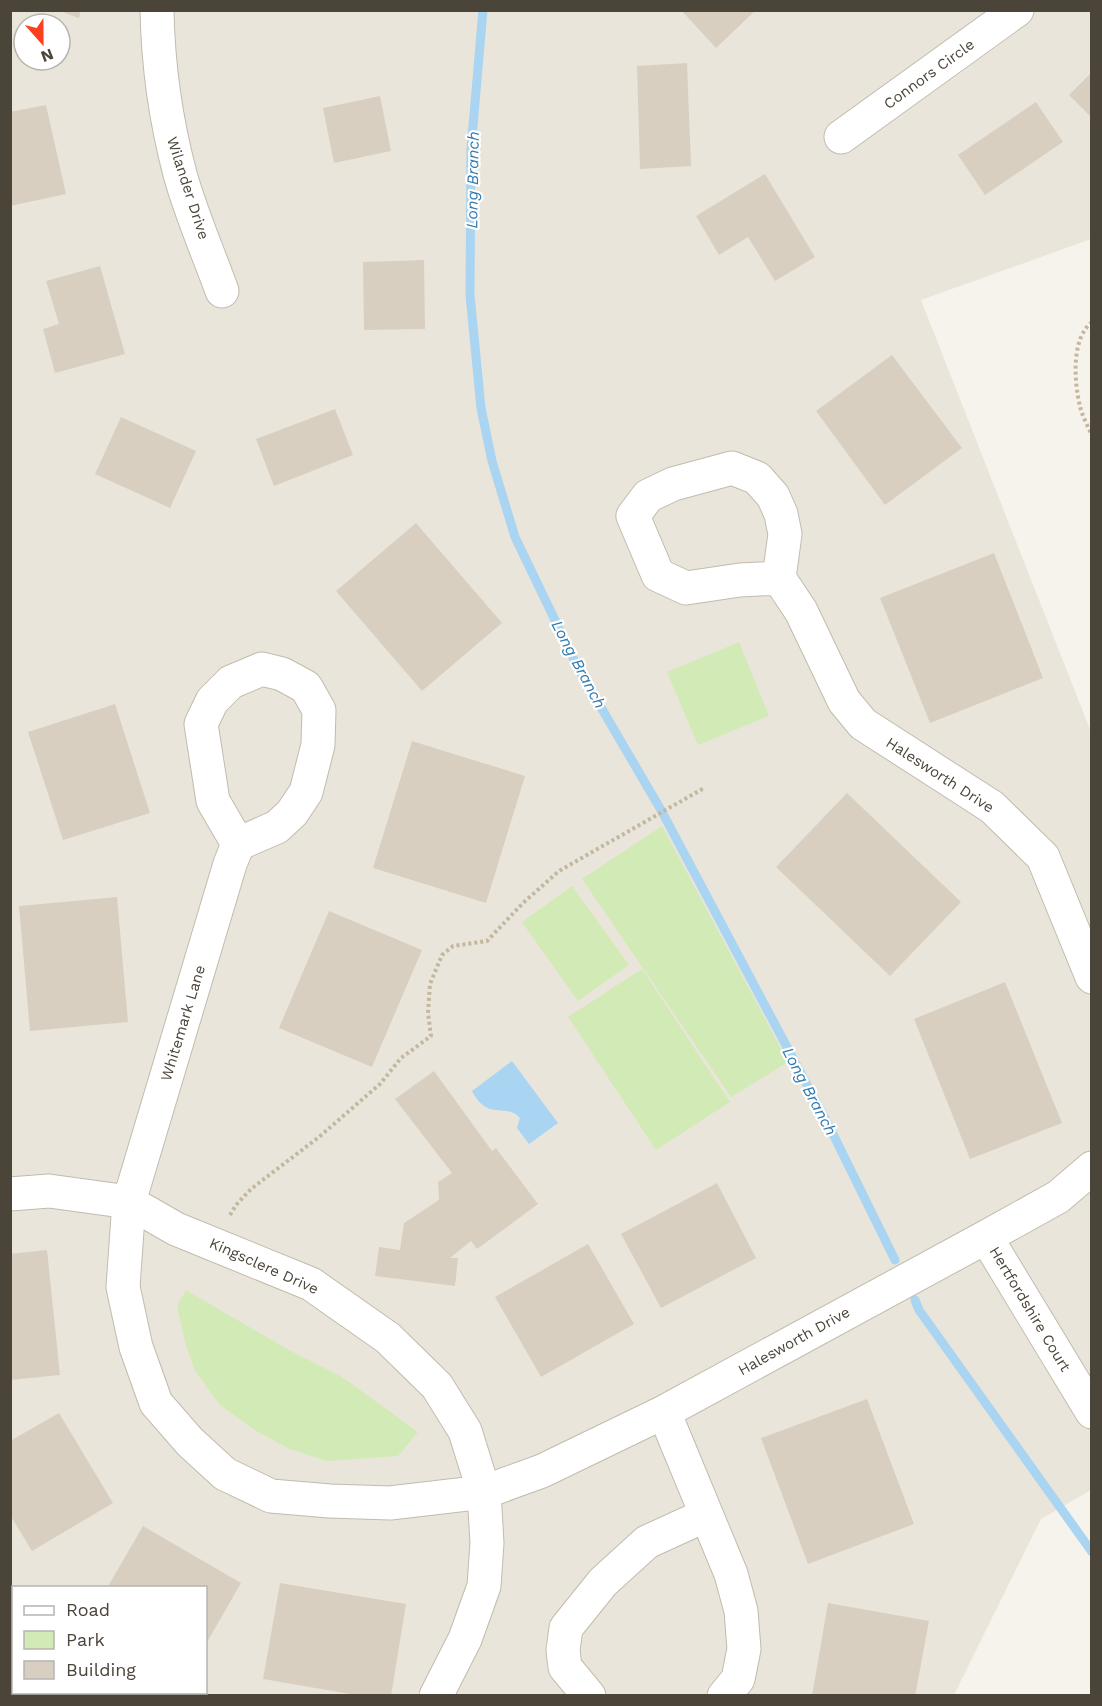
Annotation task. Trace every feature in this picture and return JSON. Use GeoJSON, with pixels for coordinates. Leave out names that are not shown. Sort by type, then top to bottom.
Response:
{"type":"FeatureCollection","features":[{"type":"Feature","properties":{"kind":"street","name":"Wilander Drive"},"geometry":{"type":"LineString","coordinates":[[157,10],[158,42],[168,124],[181,177],[222,291]]}},
{"type":"Feature","properties":{"kind":"street","name":"Connors Circle"},"geometry":{"type":"LineString","coordinates":[[840,137],[1017,10]]}},
{"type":"Feature","properties":{"kind":"street"},"geometry":{"type":"LineString","coordinates":[[732,468],[757,478],[773,496],[781,514],[785,534],[779,578],[740,580],[686,588],[658,575],[633,516],[648,496],[673,484],[732,468]]}},
{"type":"Feature","properties":{"kind":"street","name":"Halesworth Drive"},"geometry":{"type":"LineString","coordinates":[[779,578],[801,611],[844,701],[863,724],[992,807],[1043,857],[1092,977]]}},
{"type":"Feature","properties":{"kind":"street"},"geometry":{"type":"LineString","coordinates":[[262,669],[282,674],[306,687],[319,710],[318,745],[306,792],[292,813],[277,827],[238,844],[213,801],[201,724],[212,701],[231,682],[262,669]]}},
{"type":"Feature","properties":{"kind":"street","name":"Whitemark Lane"},"geometry":{"type":"LineString","coordinates":[[129,1202],[230,864],[238,844]]}},
{"type":"Feature","properties":{"kind":"street","name":"Halesworth Drive"},"geometry":{"type":"LineString","coordinates":[[484,1492],[542,1471],[664,1412],[1058,1197],[1092,1168]]}},
{"type":"Feature","properties":{"kind":"street","name":"Kingsclere Drive"},"geometry":{"type":"LineString","coordinates":[[10,1194],[49,1191],[129,1202],[176,1229],[311,1284],[388,1338],[437,1386],[465,1431],[484,1492],[487,1543],[484,1586],[465,1639],[436,1695]]}},
{"type":"Feature","properties":{"kind":"street"},"geometry":{"type":"LineString","coordinates":[[129,1202],[123,1287],[136,1347],[156,1402],[190,1443],[225,1474],[272,1496],[330,1501],[390,1503],[484,1492]]}},
{"type":"Feature","properties":{"kind":"street","name":"Hertfordshire Court"},"geometry":{"type":"LineString","coordinates":[[986,1237],[1092,1412]]}},
{"type":"Feature","properties":{"kind":"street"},"geometry":{"type":"LineString","coordinates":[[664,1412],[731,1574],[741,1611],[744,1648],[738,1680],[724,1695]]}},
{"type":"Feature","properties":{"kind":"street"},"geometry":{"type":"LineString","coordinates":[[589,1695],[565,1667],[563,1650],[566,1628],[603,1582],[647,1542],[706,1515]]}},
{"type":"Feature","properties":{"kind":"path"},"geometry":{"type":"LineString","coordinates":[[1092,322],[1085,327],[1075,356],[1080,406],[1092,436]]}},
{"type":"Feature","properties":{"kind":"path"},"geometry":{"type":"LineString","coordinates":[[213,1244],[236,1205],[251,1189],[319,1137],[380,1084],[401,1058],[431,1036],[428,1013],[430,984],[442,955],[453,946],[487,941],[506,924],[523,903],[559,871],[704,788]]}},
{"type":"Feature","properties":{"kind":"shaded area"},"geometry":{"type":"Polygon","coordinates":[[[11,11],[1091,11],[1091,239],[921,300],[1091,732],[1091,1490],[1041,1519],[954,1695],[11,1696],[11,11]]]}},
{"type":"Feature","properties":{"kind":"green space"},"geometry":{"type":"Polygon","coordinates":[[[739,642],[769,716],[698,745],[667,672],[739,642]]]}},
{"type":"Feature","properties":{"kind":"green space"},"geometry":{"type":"Polygon","coordinates":[[[662,826],[788,1062],[731,1097],[582,879],[662,826]]]}},
{"type":"Feature","properties":{"kind":"green space"},"geometry":{"type":"Polygon","coordinates":[[[572,886],[629,965],[578,1001],[522,922],[572,886]]]}},
{"type":"Feature","properties":{"kind":"green space"},"geometry":{"type":"Polygon","coordinates":[[[642,969],[730,1102],[656,1150],[568,1017],[642,969]]]}},
{"type":"Feature","properties":{"kind":"green space"},"geometry":{"type":"Polygon","coordinates":[[[186,1290],[287,1349],[342,1377],[418,1432],[398,1456],[327,1461],[290,1449],[256,1431],[220,1405],[195,1371],[185,1342],[177,1306],[186,1290]]]}},
{"type":"Feature","properties":{"kind":"water"},"geometry":{"type":"Polygon","coordinates":[[[512,1061],[558,1123],[529,1144],[517,1128],[520,1118],[508,1111],[484,1106],[472,1091],[512,1061]]]}},
{"type":"Feature","properties":{"kind":"building"},"geometry":{"type":"Polygon","coordinates":[[[57,10],[81,10],[79,18],[72,15],[72,12],[57,10]]]}},
{"type":"Feature","properties":{"kind":"building"},"geometry":{"type":"Polygon","coordinates":[[[681,10],[756,10],[716,48],[681,10]]]}},
{"type":"Feature","properties":{"kind":"building"},"geometry":{"type":"Polygon","coordinates":[[[687,63],[691,166],[640,169],[637,66],[687,63]]]}},
{"type":"Feature","properties":{"kind":"building"},"geometry":{"type":"Polygon","coordinates":[[[1092,72],[1092,118],[1069,95],[1092,72]]]}},
{"type":"Feature","properties":{"kind":"building"},"geometry":{"type":"Polygon","coordinates":[[[380,96],[391,151],[334,163],[323,108],[380,96]]]}},
{"type":"Feature","properties":{"kind":"building"},"geometry":{"type":"Polygon","coordinates":[[[1036,102],[1063,142],[985,195],[958,155],[1036,102]]]}},
{"type":"Feature","properties":{"kind":"building"},"geometry":{"type":"Polygon","coordinates":[[[46,105],[66,194],[10,206],[10,112],[46,105]]]}},
{"type":"Feature","properties":{"kind":"building"},"geometry":{"type":"Polygon","coordinates":[[[765,174],[815,257],[775,281],[748,237],[719,255],[696,216],[765,174]]]}},
{"type":"Feature","properties":{"kind":"building"},"geometry":{"type":"Polygon","coordinates":[[[424,260],[425,329],[364,330],[363,262],[424,260]]]}},
{"type":"Feature","properties":{"kind":"building"},"geometry":{"type":"Polygon","coordinates":[[[100,266],[125,354],[55,373],[43,329],[59,324],[46,281],[100,266]]]}},
{"type":"Feature","properties":{"kind":"building"},"geometry":{"type":"Polygon","coordinates":[[[892,355],[962,448],[885,505],[816,411],[892,355]]]}},
{"type":"Feature","properties":{"kind":"building"},"geometry":{"type":"Polygon","coordinates":[[[335,409],[353,455],[274,486],[256,439],[335,409]]]}},
{"type":"Feature","properties":{"kind":"building"},"geometry":{"type":"Polygon","coordinates":[[[121,417],[196,451],[170,508],[95,474],[121,417]]]}},
{"type":"Feature","properties":{"kind":"building"},"geometry":{"type":"Polygon","coordinates":[[[416,523],[502,623],[422,691],[336,591],[416,523]]]}},
{"type":"Feature","properties":{"kind":"building"},"geometry":{"type":"Polygon","coordinates":[[[994,553],[1043,678],[930,723],[880,598],[994,553]]]}},
{"type":"Feature","properties":{"kind":"building"},"geometry":{"type":"Polygon","coordinates":[[[115,704],[150,813],[63,840],[28,732],[115,704]]]}},
{"type":"Feature","properties":{"kind":"building"},"geometry":{"type":"Polygon","coordinates":[[[412,741],[525,776],[486,903],[373,868],[412,741]]]}},
{"type":"Feature","properties":{"kind":"building"},"geometry":{"type":"Polygon","coordinates":[[[847,793],[961,902],[890,976],[776,867],[847,793]]]}},
{"type":"Feature","properties":{"kind":"building"},"geometry":{"type":"Polygon","coordinates":[[[117,897],[128,1022],[30,1031],[19,906],[117,897]]]}},
{"type":"Feature","properties":{"kind":"building"},"geometry":{"type":"Polygon","coordinates":[[[329,911],[422,950],[372,1067],[279,1028],[329,911]]]}},
{"type":"Feature","properties":{"kind":"building"},"geometry":{"type":"Polygon","coordinates":[[[1005,982],[1062,1123],[970,1159],[914,1019],[1005,982]]]}},
{"type":"Feature","properties":{"kind":"building"},"geometry":{"type":"Polygon","coordinates":[[[434,1071],[492,1151],[496,1148],[538,1204],[477,1249],[471,1241],[450,1258],[458,1258],[455,1286],[375,1276],[379,1247],[400,1250],[404,1223],[439,1200],[438,1182],[452,1173],[395,1099],[434,1071]]]}},
{"type":"Feature","properties":{"kind":"building"},"geometry":{"type":"Polygon","coordinates":[[[717,1183],[756,1258],[661,1308],[621,1234],[717,1183]]]}},
{"type":"Feature","properties":{"kind":"building"},"geometry":{"type":"Polygon","coordinates":[[[588,1244],[634,1324],[541,1377],[495,1297],[588,1244]]]}},
{"type":"Feature","properties":{"kind":"building"},"geometry":{"type":"Polygon","coordinates":[[[47,1250],[60,1375],[10,1380],[10,1254],[47,1250]]]}},
{"type":"Feature","properties":{"kind":"building"},"geometry":{"type":"Polygon","coordinates":[[[867,1399],[914,1524],[808,1564],[761,1438],[867,1399]]]}},
{"type":"Feature","properties":{"kind":"building"},"geometry":{"type":"Polygon","coordinates":[[[59,1413],[113,1503],[32,1551],[10,1515],[10,1441],[59,1413]]]}},
{"type":"Feature","properties":{"kind":"building"},"geometry":{"type":"Polygon","coordinates":[[[143,1526],[241,1583],[207,1642],[207,1586],[108,1586],[143,1526]]]}},
{"type":"Feature","properties":{"kind":"building"},"geometry":{"type":"Polygon","coordinates":[[[280,1583],[406,1604],[391,1696],[362,1696],[263,1679],[280,1583]]]}},
{"type":"Feature","properties":{"kind":"building"},"geometry":{"type":"Polygon","coordinates":[[[828,1603],[929,1621],[915,1696],[812,1696],[828,1603]]]}},
{"type":"Feature","properties":{"kind":"waterway","name":"Long Branch"},"geometry":{"type":"LineString","coordinates":[[483,10],[471,149],[470,295],[481,408],[492,461],[515,537],[578,668],[661,810],[830,1128],[895,1260]]}},
{"type":"Feature","properties":{"kind":"waterway","name":"Long Branch"},"geometry":{"type":"LineString","coordinates":[[915,1300],[919,1310],[1092,1552]]}}]}
